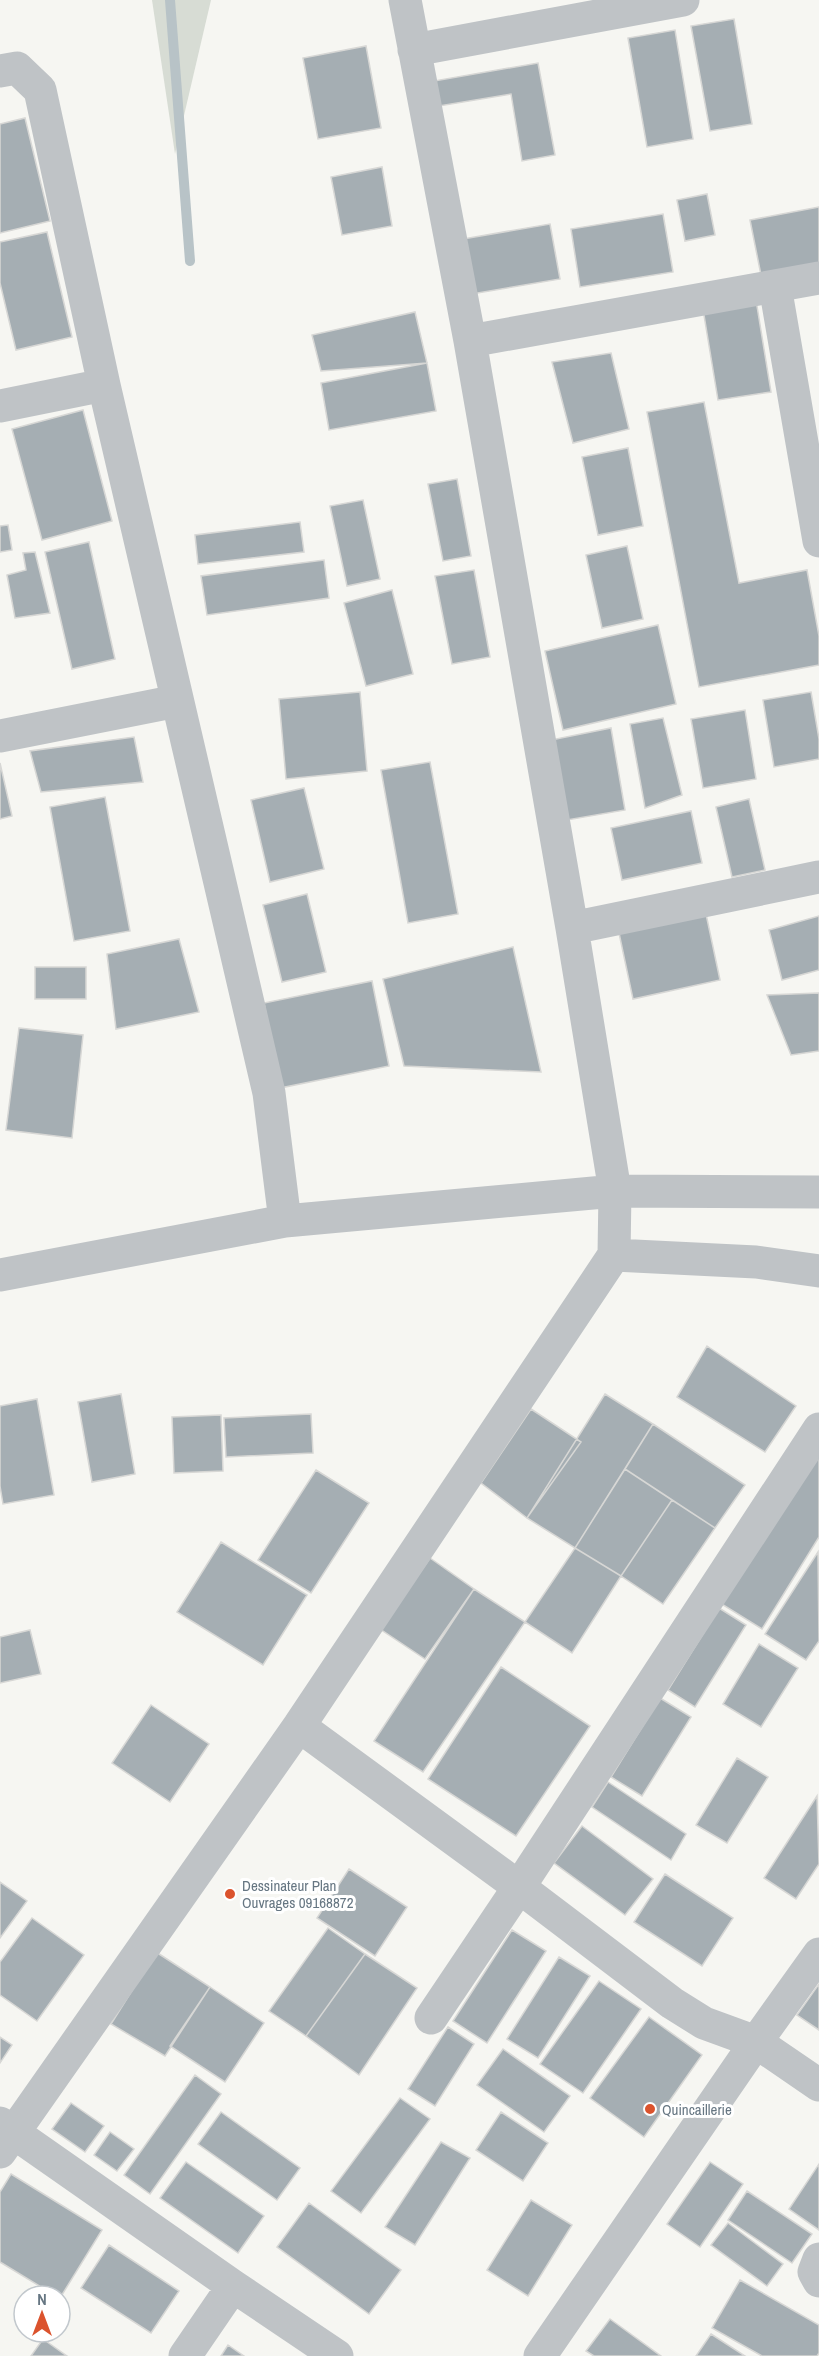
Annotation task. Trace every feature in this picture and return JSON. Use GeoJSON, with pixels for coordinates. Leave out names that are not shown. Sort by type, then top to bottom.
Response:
{"type":"FeatureCollection","features":[{"type":"Feature","properties":{"kind":"street"},"geometry":{"type":"LineString","coordinates":[[337,2356],[4,2136],[298,1725],[614,1255],[615,1191],[572,928],[470,341],[405,0]]}},
{"type":"Feature","properties":{"kind":"street"},"geometry":{"type":"LineString","coordinates":[[414,50],[683,0]]}},
{"type":"Feature","properties":{"kind":"street"},"geometry":{"type":"LineString","coordinates":[[0,71],[17,68],[40,90],[104,385],[269,1093],[285,1221]]}},
{"type":"Feature","properties":{"kind":"street"},"geometry":{"type":"LineString","coordinates":[[470,341],[819,278]]}},
{"type":"Feature","properties":{"kind":"street"},"geometry":{"type":"LineString","coordinates":[[775,286],[819,541]]}},
{"type":"Feature","properties":{"kind":"street"},"geometry":{"type":"LineString","coordinates":[[0,406],[104,385]]}},
{"type":"Feature","properties":{"kind":"street"},"geometry":{"type":"LineString","coordinates":[[0,736],[177,701]]}},
{"type":"Feature","properties":{"kind":"street"},"geometry":{"type":"LineString","coordinates":[[572,928],[819,877]]}},
{"type":"Feature","properties":{"kind":"street"},"geometry":{"type":"LineString","coordinates":[[0,1275],[285,1221],[615,1191],[819,1192]]}},
{"type":"Feature","properties":{"kind":"street"},"geometry":{"type":"LineString","coordinates":[[614,1255],[756,1262],[819,1271]]}},
{"type":"Feature","properties":{"kind":"street"},"geometry":{"type":"LineString","coordinates":[[431,2018],[819,1429]]}},
{"type":"Feature","properties":{"kind":"street"},"geometry":{"type":"LineString","coordinates":[[298,1725],[519,1887],[672,2003],[704,2023],[756,2042],[819,2085]]}},
{"type":"Feature","properties":{"kind":"street"},"geometry":{"type":"LineString","coordinates":[[540,2356],[819,1954]]}},
{"type":"Feature","properties":{"kind":"street"},"geometry":{"type":"LineString","coordinates":[[819,2259],[814,2272],[819,2281]]}},
{"type":"Feature","properties":{"kind":"street"},"geometry":{"type":"LineString","coordinates":[[185,2356],[233,2286]]}},
{"type":"Feature","properties":{"kind":"shaded area"},"geometry":{"type":"Polygon","coordinates":[[[152,0],[211,0],[175,154],[152,0]]]}},
{"type":"Feature","properties":{"kind":"building"},"geometry":{"type":"Polygon","coordinates":[[[734,19],[752,124],[710,131],[691,26],[734,19]]]}},
{"type":"Feature","properties":{"kind":"building"},"geometry":{"type":"Polygon","coordinates":[[[675,30],[693,139],[647,147],[628,38],[675,30]]]}},
{"type":"Feature","properties":{"kind":"building"},"geometry":{"type":"Polygon","coordinates":[[[366,46],[381,128],[318,139],[303,58],[366,46]]]}},
{"type":"Feature","properties":{"kind":"building"},"geometry":{"type":"Polygon","coordinates":[[[538,63],[555,155],[522,161],[511,94],[439,106],[434,81],[538,63]]]}},
{"type":"Feature","properties":{"kind":"building"},"geometry":{"type":"Polygon","coordinates":[[[25,118],[50,221],[0,233],[0,124],[25,118]]]}},
{"type":"Feature","properties":{"kind":"building"},"geometry":{"type":"Polygon","coordinates":[[[382,167],[392,226],[342,235],[331,177],[382,167]]]}},
{"type":"Feature","properties":{"kind":"building"},"geometry":{"type":"Polygon","coordinates":[[[707,194],[715,235],[685,241],[677,200],[707,194]]]}},
{"type":"Feature","properties":{"kind":"building"},"geometry":{"type":"Polygon","coordinates":[[[819,207],[819,263],[761,275],[750,220],[819,207]]]}},
{"type":"Feature","properties":{"kind":"building"},"geometry":{"type":"Polygon","coordinates":[[[663,214],[673,272],[580,287],[571,229],[663,214]]]}},
{"type":"Feature","properties":{"kind":"building"},"geometry":{"type":"Polygon","coordinates":[[[550,224],[560,279],[466,295],[457,240],[550,224]]]}},
{"type":"Feature","properties":{"kind":"building"},"geometry":{"type":"Polygon","coordinates":[[[47,232],[72,337],[16,350],[0,283],[0,242],[47,232]]]}},
{"type":"Feature","properties":{"kind":"building"},"geometry":{"type":"Polygon","coordinates":[[[756,300],[771,392],[718,400],[703,309],[756,300]]]}},
{"type":"Feature","properties":{"kind":"building"},"geometry":{"type":"Polygon","coordinates":[[[415,312],[427,363],[321,371],[312,335],[415,312]]]}},
{"type":"Feature","properties":{"kind":"building"},"geometry":{"type":"Polygon","coordinates":[[[611,353],[629,429],[573,443],[552,362],[611,353]]]}},
{"type":"Feature","properties":{"kind":"building"},"geometry":{"type":"Polygon","coordinates":[[[427,363],[436,411],[329,430],[321,383],[427,363]]]}},
{"type":"Feature","properties":{"kind":"building"},"geometry":{"type":"Polygon","coordinates":[[[704,402],[739,583],[807,570],[819,636],[819,665],[699,687],[647,412],[704,402]]]}},
{"type":"Feature","properties":{"kind":"building"},"geometry":{"type":"Polygon","coordinates":[[[83,410],[112,521],[42,540],[12,429],[83,410]]]}},
{"type":"Feature","properties":{"kind":"building"},"geometry":{"type":"Polygon","coordinates":[[[628,448],[643,526],[598,535],[582,457],[628,448]]]}},
{"type":"Feature","properties":{"kind":"building"},"geometry":{"type":"Polygon","coordinates":[[[457,479],[471,556],[443,561],[428,484],[457,479]]]}},
{"type":"Feature","properties":{"kind":"building"},"geometry":{"type":"Polygon","coordinates":[[[363,500],[380,579],[347,586],[330,506],[363,500]]]}},
{"type":"Feature","properties":{"kind":"building"},"geometry":{"type":"Polygon","coordinates":[[[300,522],[304,552],[198,564],[195,535],[300,522]]]}},
{"type":"Feature","properties":{"kind":"building"},"geometry":{"type":"Polygon","coordinates":[[[8,525],[12,550],[0,552],[0,526],[8,525]]]}},
{"type":"Feature","properties":{"kind":"building"},"geometry":{"type":"Polygon","coordinates":[[[89,542],[115,659],[72,669],[45,552],[89,542]]]}},
{"type":"Feature","properties":{"kind":"building"},"geometry":{"type":"Polygon","coordinates":[[[627,546],[643,619],[602,628],[586,555],[627,546]]]}},
{"type":"Feature","properties":{"kind":"building"},"geometry":{"type":"Polygon","coordinates":[[[35,552],[50,613],[15,618],[7,575],[26,570],[23,553],[35,552]]]}},
{"type":"Feature","properties":{"kind":"building"},"geometry":{"type":"Polygon","coordinates":[[[324,560],[329,598],[207,615],[201,576],[324,560]]]}},
{"type":"Feature","properties":{"kind":"building"},"geometry":{"type":"Polygon","coordinates":[[[474,570],[490,657],[452,664],[435,576],[474,570]]]}},
{"type":"Feature","properties":{"kind":"building"},"geometry":{"type":"Polygon","coordinates":[[[392,590],[413,674],[366,686],[344,603],[392,590]]]}},
{"type":"Feature","properties":{"kind":"building"},"geometry":{"type":"Polygon","coordinates":[[[658,625],[676,704],[563,730],[545,651],[658,625]]]}},
{"type":"Feature","properties":{"kind":"building"},"geometry":{"type":"Polygon","coordinates":[[[360,692],[367,771],[286,779],[279,699],[360,692]]]}},
{"type":"Feature","properties":{"kind":"building"},"geometry":{"type":"Polygon","coordinates":[[[811,692],[819,739],[819,759],[774,767],[763,700],[811,692]]]}},
{"type":"Feature","properties":{"kind":"building"},"geometry":{"type":"Polygon","coordinates":[[[745,710],[756,779],[703,788],[691,719],[745,710]]]}},
{"type":"Feature","properties":{"kind":"building"},"geometry":{"type":"Polygon","coordinates":[[[663,718],[682,795],[645,808],[630,724],[663,718]]]}},
{"type":"Feature","properties":{"kind":"building"},"geometry":{"type":"Polygon","coordinates":[[[611,728],[625,810],[567,820],[551,740],[611,728]]]}},
{"type":"Feature","properties":{"kind":"building"},"geometry":{"type":"Polygon","coordinates":[[[134,737],[143,782],[41,792],[30,751],[134,737]]]}},
{"type":"Feature","properties":{"kind":"building"},"geometry":{"type":"Polygon","coordinates":[[[430,762],[458,914],[408,923],[381,770],[430,762]]]}},
{"type":"Feature","properties":{"kind":"building"},"geometry":{"type":"Polygon","coordinates":[[[0,763],[12,816],[0,819],[0,763]]]}},
{"type":"Feature","properties":{"kind":"building"},"geometry":{"type":"Polygon","coordinates":[[[304,788],[324,869],[270,882],[251,800],[304,788]]]}},
{"type":"Feature","properties":{"kind":"building"},"geometry":{"type":"Polygon","coordinates":[[[105,797],[130,931],[74,941],[50,807],[105,797]]]}},
{"type":"Feature","properties":{"kind":"building"},"geometry":{"type":"Polygon","coordinates":[[[749,799],[765,870],[732,877],[716,807],[749,799]]]}},
{"type":"Feature","properties":{"kind":"building"},"geometry":{"type":"Polygon","coordinates":[[[691,811],[702,863],[622,880],[611,828],[691,811]]]}},
{"type":"Feature","properties":{"kind":"building"},"geometry":{"type":"Polygon","coordinates":[[[307,894],[326,972],[282,982],[263,905],[307,894]]]}},
{"type":"Feature","properties":{"kind":"building"},"geometry":{"type":"Polygon","coordinates":[[[706,914],[720,980],[633,999],[619,933],[706,914]]]}},
{"type":"Feature","properties":{"kind":"building"},"geometry":{"type":"Polygon","coordinates":[[[819,916],[819,970],[782,980],[769,930],[819,916]]]}},
{"type":"Feature","properties":{"kind":"building"},"geometry":{"type":"Polygon","coordinates":[[[179,939],[199,1012],[116,1029],[107,954],[179,939]]]}},
{"type":"Feature","properties":{"kind":"building"},"geometry":{"type":"Polygon","coordinates":[[[513,947],[541,1072],[404,1066],[383,979],[513,947]]]}},
{"type":"Feature","properties":{"kind":"building"},"geometry":{"type":"Polygon","coordinates":[[[35,967],[86,967],[86,999],[35,999],[35,967]]]}},
{"type":"Feature","properties":{"kind":"building"},"geometry":{"type":"Polygon","coordinates":[[[372,981],[389,1066],[280,1088],[264,1003],[372,981]]]}},
{"type":"Feature","properties":{"kind":"building"},"geometry":{"type":"Polygon","coordinates":[[[819,993],[819,1051],[791,1055],[767,995],[819,993]]]}},
{"type":"Feature","properties":{"kind":"building"},"geometry":{"type":"Polygon","coordinates":[[[19,1028],[83,1035],[72,1138],[6,1130],[19,1028]]]}},
{"type":"Feature","properties":{"kind":"building"},"geometry":{"type":"Polygon","coordinates":[[[707,1346],[796,1406],[765,1452],[677,1397],[707,1346]]]}},
{"type":"Feature","properties":{"kind":"building"},"geometry":{"type":"Polygon","coordinates":[[[121,1394],[135,1474],[92,1482],[78,1402],[121,1394]]]}},
{"type":"Feature","properties":{"kind":"building"},"geometry":{"type":"Polygon","coordinates":[[[605,1394],[653,1424],[575,1548],[527,1518],[605,1394]]]}},
{"type":"Feature","properties":{"kind":"building"},"geometry":{"type":"Polygon","coordinates":[[[37,1399],[54,1495],[3,1504],[0,1486],[0,1406],[37,1399]]]}},
{"type":"Feature","properties":{"kind":"building"},"geometry":{"type":"Polygon","coordinates":[[[531,1409],[581,1442],[527,1518],[481,1483],[531,1409]]]}},
{"type":"Feature","properties":{"kind":"building"},"geometry":{"type":"Polygon","coordinates":[[[311,1414],[313,1453],[226,1457],[224,1418],[311,1414]]]}},
{"type":"Feature","properties":{"kind":"building"},"geometry":{"type":"Polygon","coordinates":[[[221,1415],[223,1471],[174,1473],[172,1417],[221,1415]]]}},
{"type":"Feature","properties":{"kind":"building"},"geometry":{"type":"Polygon","coordinates":[[[653,1424],[745,1485],[715,1528],[625,1469],[653,1424]]]}},
{"type":"Feature","properties":{"kind":"building"},"geometry":{"type":"Polygon","coordinates":[[[819,1444],[819,1537],[762,1629],[720,1603],[819,1444]]]}},
{"type":"Feature","properties":{"kind":"building"},"geometry":{"type":"Polygon","coordinates":[[[625,1469],[672,1500],[621,1576],[575,1548],[625,1469]]]}},
{"type":"Feature","properties":{"kind":"building"},"geometry":{"type":"Polygon","coordinates":[[[316,1470],[369,1503],[311,1593],[258,1560],[316,1470]]]}},
{"type":"Feature","properties":{"kind":"building"},"geometry":{"type":"Polygon","coordinates":[[[672,1500],[715,1528],[663,1604],[621,1576],[672,1500]]]}},
{"type":"Feature","properties":{"kind":"building"},"geometry":{"type":"Polygon","coordinates":[[[221,1542],[307,1595],[263,1665],[177,1612],[221,1542]]]}},
{"type":"Feature","properties":{"kind":"building"},"geometry":{"type":"Polygon","coordinates":[[[575,1548],[621,1576],[572,1653],[525,1622],[575,1548]]]}},
{"type":"Feature","properties":{"kind":"building"},"geometry":{"type":"Polygon","coordinates":[[[818,1552],[819,1641],[806,1660],[765,1634],[818,1552]]]}},
{"type":"Feature","properties":{"kind":"building"},"geometry":{"type":"Polygon","coordinates":[[[430,1558],[474,1589],[425,1659],[380,1629],[430,1558]]]}},
{"type":"Feature","properties":{"kind":"building"},"geometry":{"type":"Polygon","coordinates":[[[474,1589],[525,1622],[423,1772],[374,1741],[474,1589]]]}},
{"type":"Feature","properties":{"kind":"building"},"geometry":{"type":"Polygon","coordinates":[[[719,1608],[746,1625],[695,1707],[668,1690],[719,1608]]]}},
{"type":"Feature","properties":{"kind":"building"},"geometry":{"type":"Polygon","coordinates":[[[30,1630],[41,1674],[0,1683],[0,1637],[30,1630]]]}},
{"type":"Feature","properties":{"kind":"building"},"geometry":{"type":"Polygon","coordinates":[[[759,1644],[798,1668],[761,1727],[723,1704],[759,1644]]]}},
{"type":"Feature","properties":{"kind":"building"},"geometry":{"type":"Polygon","coordinates":[[[501,1667],[590,1726],[516,1836],[428,1779],[501,1667]]]}},
{"type":"Feature","properties":{"kind":"building"},"geometry":{"type":"Polygon","coordinates":[[[660,1698],[691,1717],[642,1796],[611,1777],[660,1698]]]}},
{"type":"Feature","properties":{"kind":"building"},"geometry":{"type":"Polygon","coordinates":[[[151,1705],[209,1744],[170,1802],[112,1763],[151,1705]]]}},
{"type":"Feature","properties":{"kind":"building"},"geometry":{"type":"Polygon","coordinates":[[[737,1758],[768,1777],[727,1843],[696,1825],[737,1758]]]}},
{"type":"Feature","properties":{"kind":"building"},"geometry":{"type":"Polygon","coordinates":[[[608,1782],[686,1834],[671,1860],[592,1807],[608,1782]]]}},
{"type":"Feature","properties":{"kind":"building"},"geometry":{"type":"Polygon","coordinates":[[[817,1796],[819,1864],[796,1899],[764,1878],[817,1796]]]}},
{"type":"Feature","properties":{"kind":"building"},"geometry":{"type":"Polygon","coordinates":[[[582,1826],[653,1879],[625,1915],[554,1863],[582,1826]]]}},
{"type":"Feature","properties":{"kind":"building"},"geometry":{"type":"Polygon","coordinates":[[[349,1869],[407,1907],[375,1956],[317,1918],[349,1869]]]}},
{"type":"Feature","properties":{"kind":"building"},"geometry":{"type":"Polygon","coordinates":[[[665,1874],[733,1918],[702,1966],[634,1922],[665,1874]]]}},
{"type":"Feature","properties":{"kind":"building"},"geometry":{"type":"Polygon","coordinates":[[[0,1882],[27,1901],[0,1938],[0,1882]]]}},
{"type":"Feature","properties":{"kind":"building"},"geometry":{"type":"Polygon","coordinates":[[[32,1918],[84,1955],[37,2021],[0,1995],[0,1962],[32,1918]]]}},
{"type":"Feature","properties":{"kind":"building"},"geometry":{"type":"Polygon","coordinates":[[[328,1928],[365,1954],[306,2036],[269,2011],[328,1928]]]}},
{"type":"Feature","properties":{"kind":"building"},"geometry":{"type":"Polygon","coordinates":[[[512,1930],[546,1951],[487,2043],[453,2021],[512,1930]]]}},
{"type":"Feature","properties":{"kind":"building"},"geometry":{"type":"Polygon","coordinates":[[[156,1952],[210,1987],[165,2056],[111,2024],[156,1952]]]}},
{"type":"Feature","properties":{"kind":"building"},"geometry":{"type":"Polygon","coordinates":[[[365,1954],[417,1988],[359,2075],[306,2036],[365,1954]]]}},
{"type":"Feature","properties":{"kind":"building"},"geometry":{"type":"Polygon","coordinates":[[[559,1957],[590,1976],[538,2058],[507,2039],[559,1957]]]}},
{"type":"Feature","properties":{"kind":"building"},"geometry":{"type":"Polygon","coordinates":[[[599,1981],[641,2009],[583,2093],[540,2064],[599,1981]]]}},
{"type":"Feature","properties":{"kind":"building"},"geometry":{"type":"Polygon","coordinates":[[[819,1984],[819,2030],[797,2015],[819,1984]]]}},
{"type":"Feature","properties":{"kind":"building"},"geometry":{"type":"Polygon","coordinates":[[[210,1987],[264,2023],[225,2082],[170,2046],[210,1987]]]}},
{"type":"Feature","properties":{"kind":"building"},"geometry":{"type":"Polygon","coordinates":[[[649,2017],[702,2055],[644,2137],[590,2098],[649,2017]]]}},
{"type":"Feature","properties":{"kind":"building"},"geometry":{"type":"Polygon","coordinates":[[[448,2027],[474,2044],[435,2106],[408,2089],[448,2027]]]}},
{"type":"Feature","properties":{"kind":"building"},"geometry":{"type":"Polygon","coordinates":[[[0,2037],[12,2045],[0,2063],[0,2037]]]}},
{"type":"Feature","properties":{"kind":"building"},"geometry":{"type":"Polygon","coordinates":[[[503,2049],[570,2096],[544,2132],[477,2085],[503,2049]]]}},
{"type":"Feature","properties":{"kind":"building"},"geometry":{"type":"Polygon","coordinates":[[[195,2075],[221,2094],[150,2194],[124,2175],[195,2075]]]}},
{"type":"Feature","properties":{"kind":"building"},"geometry":{"type":"Polygon","coordinates":[[[400,2098],[430,2119],[361,2213],[331,2191],[400,2098]]]}},
{"type":"Feature","properties":{"kind":"building"},"geometry":{"type":"Polygon","coordinates":[[[71,2103],[104,2126],[85,2152],[52,2129],[71,2103]]]}},
{"type":"Feature","properties":{"kind":"building"},"geometry":{"type":"Polygon","coordinates":[[[221,2112],[300,2168],[277,2200],[198,2144],[221,2112]]]}},
{"type":"Feature","properties":{"kind":"building"},"geometry":{"type":"Polygon","coordinates":[[[501,2112],[548,2143],[523,2181],[476,2150],[501,2112]]]}},
{"type":"Feature","properties":{"kind":"building"},"geometry":{"type":"Polygon","coordinates":[[[110,2132],[134,2149],[117,2171],[94,2155],[110,2132]]]}},
{"type":"Feature","properties":{"kind":"building"},"geometry":{"type":"Polygon","coordinates":[[[441,2142],[470,2158],[415,2245],[385,2227],[441,2142]]]}},
{"type":"Feature","properties":{"kind":"building"},"geometry":{"type":"Polygon","coordinates":[[[186,2162],[264,2216],[238,2253],[160,2198],[186,2162]]]}},
{"type":"Feature","properties":{"kind":"building"},"geometry":{"type":"Polygon","coordinates":[[[710,2162],[743,2184],[700,2247],[667,2224],[710,2162]]]}},
{"type":"Feature","properties":{"kind":"building"},"geometry":{"type":"Polygon","coordinates":[[[819,2164],[819,2230],[789,2209],[819,2164]]]}},
{"type":"Feature","properties":{"kind":"building"},"geometry":{"type":"Polygon","coordinates":[[[11,2174],[102,2230],[69,2284],[36,2284],[0,2262],[0,2192],[11,2174]]]}},
{"type":"Feature","properties":{"kind":"building"},"geometry":{"type":"Polygon","coordinates":[[[747,2191],[812,2234],[792,2263],[728,2220],[747,2191]]]}},
{"type":"Feature","properties":{"kind":"building"},"geometry":{"type":"Polygon","coordinates":[[[531,2200],[572,2225],[528,2296],[487,2270],[531,2200]]]}},
{"type":"Feature","properties":{"kind":"building"},"geometry":{"type":"Polygon","coordinates":[[[309,2203],[401,2270],[369,2314],[277,2247],[309,2203]]]}},
{"type":"Feature","properties":{"kind":"building"},"geometry":{"type":"Polygon","coordinates":[[[728,2223],[783,2264],[767,2286],[711,2245],[728,2223]]]}},
{"type":"Feature","properties":{"kind":"building"},"geometry":{"type":"Polygon","coordinates":[[[109,2245],[179,2291],[151,2333],[81,2288],[109,2245]]]}},
{"type":"Feature","properties":{"kind":"building"},"geometry":{"type":"Polygon","coordinates":[[[740,2280],[819,2325],[819,2353],[817,2356],[762,2356],[712,2328],[740,2280]]]}},
{"type":"Feature","properties":{"kind":"building"},"geometry":{"type":"Polygon","coordinates":[[[610,2319],[661,2356],[594,2356],[586,2351],[610,2319]]]}},
{"type":"Feature","properties":{"kind":"building"},"geometry":{"type":"Polygon","coordinates":[[[711,2334],[745,2356],[696,2356],[711,2334]]]}},
{"type":"Feature","properties":{"kind":"building"},"geometry":{"type":"Polygon","coordinates":[[[39,2344],[50,2344],[67,2356],[31,2356],[39,2344]]]}},
{"type":"Feature","properties":{"kind":"building"},"geometry":{"type":"Polygon","coordinates":[[[228,2345],[244,2356],[221,2356],[228,2345]]]}},
{"type":"Feature","properties":{"kind":"waterway"},"geometry":{"type":"LineString","coordinates":[[170,0],[190,261]]}},
{"type":"Feature","properties":{"kind":"place","name":"Dessinateur Plan Ouvrages 09168872"},"geometry":{"type":"Point","coordinates":[230,1894]}},
{"type":"Feature","properties":{"kind":"place","name":"Quincaillerie"},"geometry":{"type":"Point","coordinates":[650,2109]}}]}
